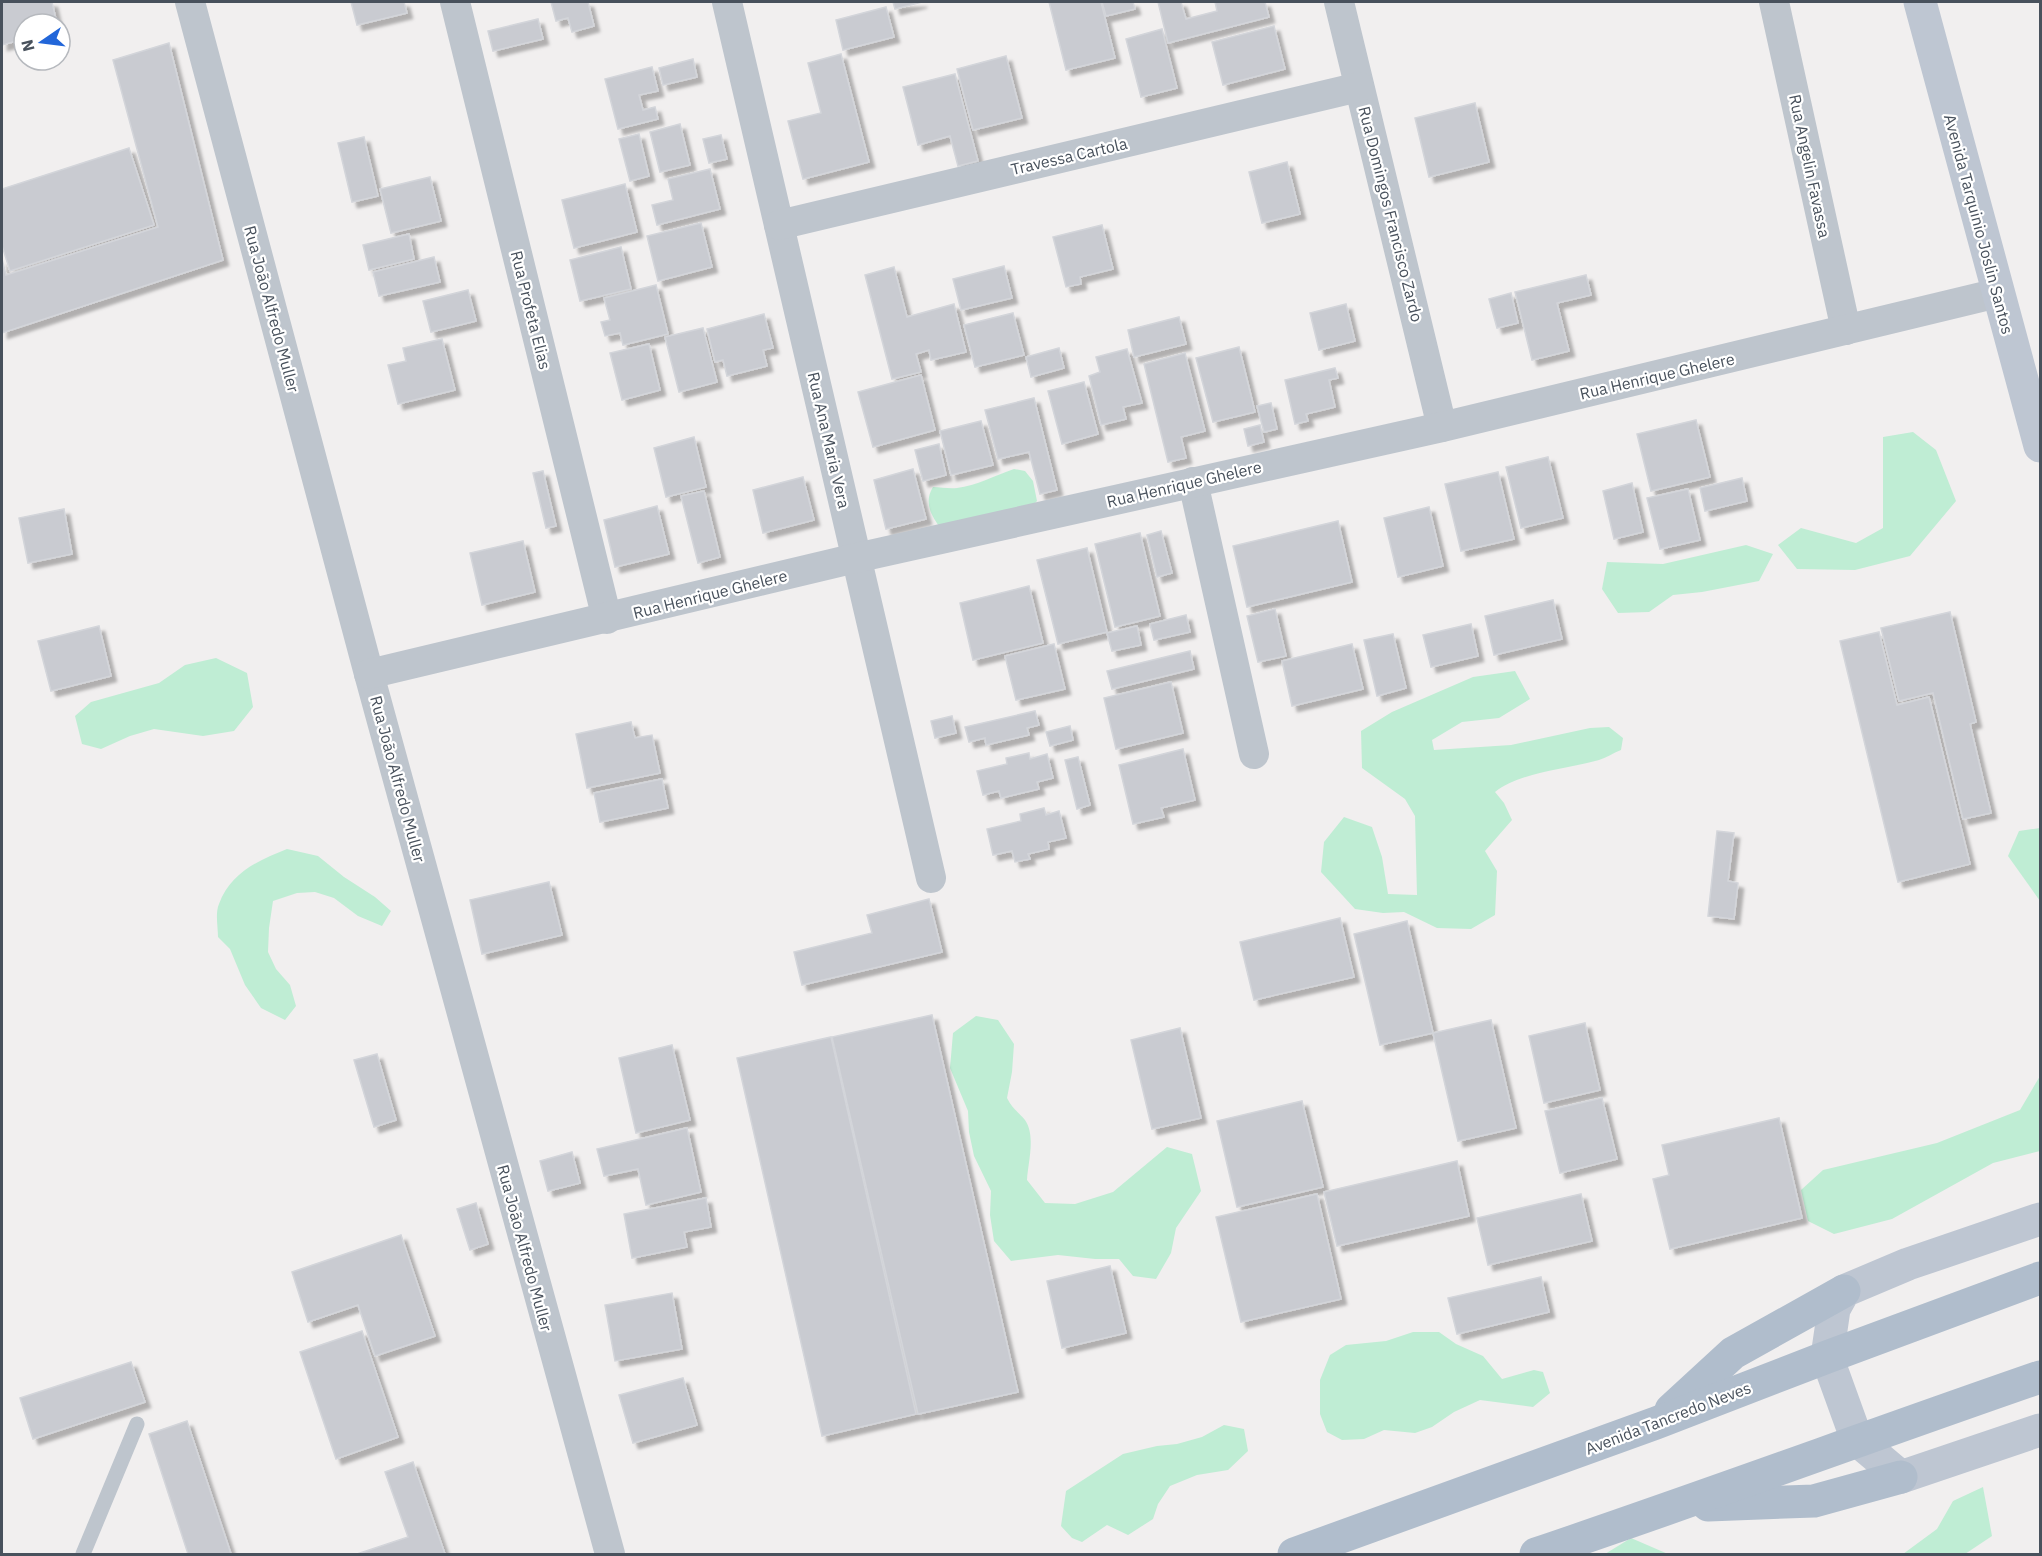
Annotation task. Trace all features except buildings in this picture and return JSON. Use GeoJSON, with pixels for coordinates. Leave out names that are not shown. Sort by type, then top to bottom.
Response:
{"type":"FeatureCollection","features":[{"type":"Feature","properties":{"kind":"main road","name":"Avenida Tarquinio Joslin Santos"},"geometry":{"type":"LineString","coordinates":[[1920,2],[2040,446]]}},
{"type":"Feature","properties":{"kind":"main road"},"geometry":{"type":"LineString","coordinates":[[1656,1423],[1733,1353],[1844,1291],[1908,1264],[2040,1219]]}},
{"type":"Feature","properties":{"kind":"main road","name":"Avenida Tancredo Neves"},"geometry":{"type":"LineString","coordinates":[[1294,1554],[1656,1423],[2040,1278]]}},
{"type":"Feature","properties":{"kind":"main road"},"geometry":{"type":"LineString","coordinates":[[1844,1291],[1834,1309],[1827,1357],[1857,1440],[1901,1477]]}},
{"type":"Feature","properties":{"kind":"main road"},"geometry":{"type":"LineString","coordinates":[[1536,1554],[1676,1507],[1857,1440],[2040,1377]]}},
{"type":"Feature","properties":{"kind":"main road"},"geometry":{"type":"LineString","coordinates":[[1676,1507],[1814,1501],[1901,1477],[2040,1430]]}},
{"type":"Feature","properties":{"kind":"street","name":"Rua João Alfredo Muller"},"geometry":{"type":"LineString","coordinates":[[190,2],[369,674],[610,1554]]}},
{"type":"Feature","properties":{"kind":"street","name":"Rua Profeta Elias"},"geometry":{"type":"LineString","coordinates":[[455,2],[607,619]]}},
{"type":"Feature","properties":{"kind":"street","name":"Rua Ana Maria Vera"},"geometry":{"type":"LineString","coordinates":[[727,2],[931,878]]}},
{"type":"Feature","properties":{"kind":"street","name":"Rua Domingos Francisco Zardo"},"geometry":{"type":"LineString","coordinates":[[1339,2],[1442,427]]}},
{"type":"Feature","properties":{"kind":"street","name":"Rua Angelin Favassa"},"geometry":{"type":"LineString","coordinates":[[1774,2],[1846,330]]}},
{"type":"Feature","properties":{"kind":"street","name":"Travessa Cartola"},"geometry":{"type":"LineString","coordinates":[[779,225],[1359,87]]}},
{"type":"Feature","properties":{"kind":"street","name":"Rua Henrique Ghelere"},"geometry":{"type":"LineString","coordinates":[[369,674],[856,558],[1442,427],[1998,293]]}},
{"type":"Feature","properties":{"kind":"street"},"geometry":{"type":"LineString","coordinates":[[1193,482],[1254,754]]}},
{"type":"Feature","properties":{"kind":"lane"},"geometry":{"type":"LineString","coordinates":[[82,1554],[137,1424]]}},
{"type":"Feature","properties":{"kind":"green space"},"geometry":{"type":"Polygon","coordinates":[[[1913,432],[1936,450],[1956,501],[1910,556],[1855,570],[1797,569],[1778,545],[1801,528],[1856,543],[1883,528],[1883,437],[1913,432]]]}},
{"type":"Feature","properties":{"kind":"green space"},"geometry":{"type":"Polygon","coordinates":[[[1014,469],[1025,471],[1033,481],[1037,501],[1027,511],[942,530],[930,510],[929,499],[933,487],[964,487],[1014,469]]]}},
{"type":"Feature","properties":{"kind":"green space"},"geometry":{"type":"Polygon","coordinates":[[[1746,545],[1773,554],[1759,581],[1673,595],[1649,612],[1618,613],[1602,589],[1607,562],[1663,564],[1746,545]]]}},
{"type":"Feature","properties":{"kind":"green space"},"geometry":{"type":"Polygon","coordinates":[[[216,658],[247,673],[253,707],[234,731],[203,736],[154,729],[130,736],[101,749],[82,744],[75,716],[91,702],[159,683],[185,665],[216,658]]]}},
{"type":"Feature","properties":{"kind":"green space"},"geometry":{"type":"Polygon","coordinates":[[[1515,671],[1530,699],[1499,718],[1462,722],[1432,740],[1434,750],[1511,745],[1590,728],[1609,727],[1623,738],[1621,750],[1599,760],[1531,775],[1505,785],[1495,792],[1504,803],[1512,820],[1485,851],[1497,871],[1495,915],[1471,929],[1437,928],[1404,912],[1383,913],[1355,909],[1321,872],[1324,842],[1344,817],[1372,827],[1382,857],[1388,894],[1417,895],[1415,816],[1405,799],[1362,768],[1361,731],[1392,712],[1473,677],[1515,671]]]}},
{"type":"Feature","properties":{"kind":"green space"},"geometry":{"type":"Polygon","coordinates":[[[2040,828],[2040,901],[2008,856],[2019,831],[2040,828]]]}},
{"type":"Feature","properties":{"kind":"green space"},"geometry":{"type":"Polygon","coordinates":[[[287,849],[318,856],[391,911],[382,926],[358,916],[334,898],[315,892],[297,893],[273,901],[268,952],[276,969],[290,985],[296,1006],[285,1020],[261,1008],[245,985],[230,949],[218,937],[217,916],[224,893],[238,876],[256,863],[287,849]]]}},
{"type":"Feature","properties":{"kind":"green space"},"geometry":{"type":"Polygon","coordinates":[[[976,1016],[998,1020],[1014,1044],[1007,1098],[1028,1126],[1031,1149],[1027,1180],[1045,1203],[1075,1204],[1113,1192],[1167,1147],[1192,1154],[1201,1191],[1176,1228],[1171,1253],[1156,1279],[1133,1276],[1119,1259],[1058,1255],[1011,1261],[994,1241],[990,1215],[991,1191],[974,1156],[968,1111],[950,1068],[953,1033],[976,1016]]]}},
{"type":"Feature","properties":{"kind":"green space"},"geometry":{"type":"Polygon","coordinates":[[[2040,1076],[2040,1151],[1993,1163],[1892,1219],[1834,1234],[1808,1221],[1801,1190],[1823,1170],[1937,1143],[2020,1110],[2040,1076]]]}},
{"type":"Feature","properties":{"kind":"green space"},"geometry":{"type":"Polygon","coordinates":[[[1413,1332],[1439,1332],[1456,1344],[1483,1356],[1502,1379],[1534,1370],[1543,1372],[1550,1393],[1533,1407],[1480,1400],[1454,1412],[1432,1427],[1415,1433],[1384,1430],[1364,1439],[1342,1440],[1327,1432],[1320,1414],[1320,1380],[1330,1355],[1346,1345],[1386,1341],[1413,1332]]]}},
{"type":"Feature","properties":{"kind":"green space"},"geometry":{"type":"Polygon","coordinates":[[[1224,1425],[1244,1429],[1248,1451],[1228,1470],[1197,1475],[1170,1486],[1158,1504],[1153,1519],[1128,1535],[1107,1525],[1082,1542],[1072,1538],[1061,1526],[1066,1491],[1123,1454],[1202,1437],[1224,1425]]]}},
{"type":"Feature","properties":{"kind":"green space"},"geometry":{"type":"Polygon","coordinates":[[[1983,1487],[1992,1536],[1965,1554],[1903,1554],[1937,1529],[1953,1501],[1983,1487]]]}},
{"type":"Feature","properties":{"kind":"green space"},"geometry":{"type":"Polygon","coordinates":[[[1631,1538],[1668,1554],[1605,1554],[1631,1538]]]}}]}
